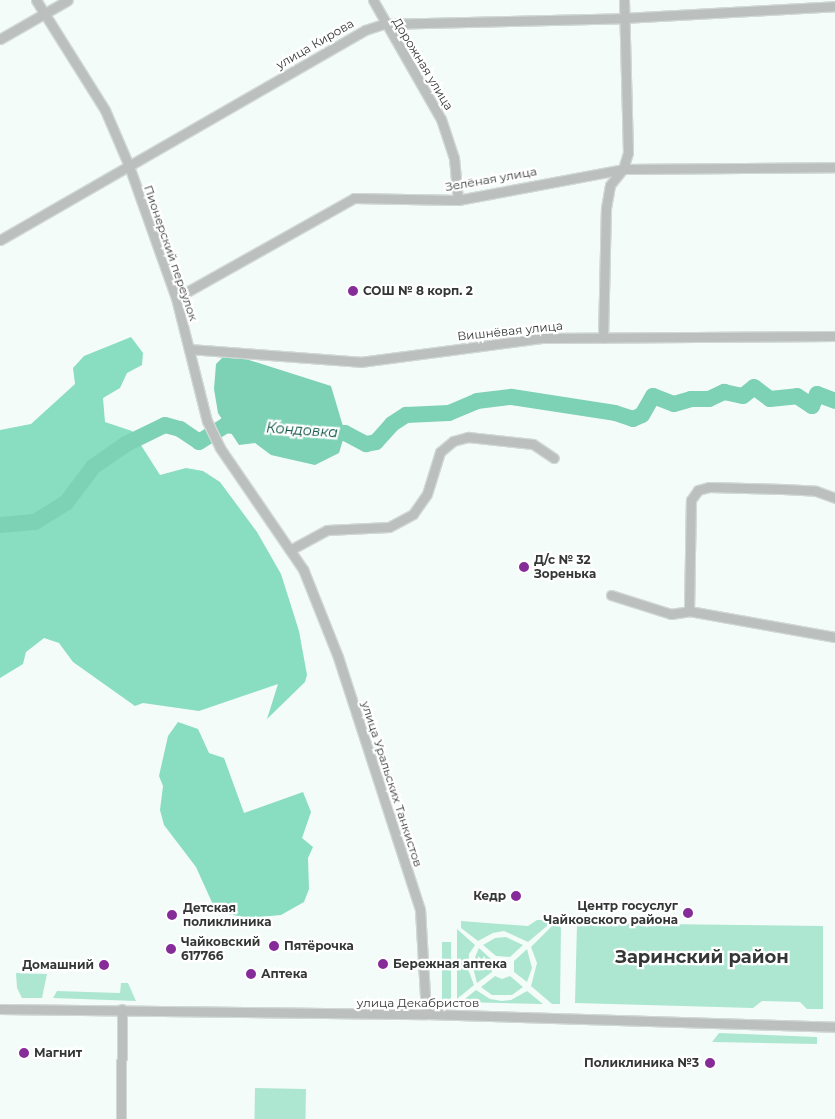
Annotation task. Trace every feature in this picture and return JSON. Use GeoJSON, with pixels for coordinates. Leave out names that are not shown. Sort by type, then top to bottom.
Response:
{"type":"FeatureCollection","features":[{"type":"Feature","properties":{"kind":"street","name":"Пионерский переулок"},"geometry":{"type":"LineString","coordinates":[[36,0],[43,15],[105,110],[129,166],[176,298],[206,421],[220,448],[303,569]]}},
{"type":"Feature","properties":{"kind":"street"},"geometry":{"type":"LineString","coordinates":[[0,39],[68,0]]}},
{"type":"Feature","properties":{"kind":"street","name":"Дорожная улица"},"geometry":{"type":"LineString","coordinates":[[373,0],[384,24],[441,119],[454,158],[458,200]]}},
{"type":"Feature","properties":{"kind":"street"},"geometry":{"type":"LineString","coordinates":[[603,338],[606,208],[610,186],[623,169],[628,152],[624,0]]}},
{"type":"Feature","properties":{"kind":"street","name":"улица Кирова"},"geometry":{"type":"LineString","coordinates":[[0,240],[365,30],[384,24],[623,18],[835,6]]}},
{"type":"Feature","properties":{"kind":"street","name":"Зелёная улица"},"geometry":{"type":"LineString","coordinates":[[176,298],[354,198],[458,200],[623,169],[835,167]]}},
{"type":"Feature","properties":{"kind":"street","name":"Вишнёвая улица"},"geometry":{"type":"LineString","coordinates":[[189,349],[360,362],[543,338],[835,336]]}},
{"type":"Feature","properties":{"kind":"street"},"geometry":{"type":"LineString","coordinates":[[290,550],[327,530],[389,527],[413,514],[427,494],[440,452],[453,441],[468,437],[533,444],[554,458]]}},
{"type":"Feature","properties":{"kind":"street"},"geometry":{"type":"LineString","coordinates":[[688,611],[691,500],[698,490],[710,487],[783,489],[816,491],[835,498]]}},
{"type":"Feature","properties":{"kind":"street","name":"улица Уральских Танкистов"},"geometry":{"type":"LineString","coordinates":[[303,569],[338,657],[420,909],[426,1014]]}},
{"type":"Feature","properties":{"kind":"street"},"geometry":{"type":"LineString","coordinates":[[611,596],[671,614],[688,611],[835,637]]}},
{"type":"Feature","properties":{"kind":"street","name":"улица Декабристов"},"geometry":{"type":"LineString","coordinates":[[0,1009],[122,1009],[212,1014],[426,1014],[835,1027]]}},
{"type":"Feature","properties":{"kind":"street"},"geometry":{"type":"LineString","coordinates":[[121,1119],[122,1009]]}},
{"type":"Feature","properties":{"kind":"shaded area"},"geometry":{"type":"Polygon","coordinates":[[[131,337],[143,353],[142,365],[127,373],[120,388],[103,398],[105,422],[132,431],[160,475],[186,468],[203,471],[220,482],[257,532],[281,574],[299,631],[307,675],[305,682],[267,719],[278,684],[199,711],[143,703],[135,706],[73,662],[59,643],[44,638],[26,652],[23,664],[0,678],[0,430],[31,424],[75,384],[73,368],[84,356],[131,337]]]}},
{"type":"Feature","properties":{"kind":"shaded area"},"geometry":{"type":"Polygon","coordinates":[[[178,722],[198,729],[209,753],[224,758],[244,813],[303,792],[311,812],[302,838],[313,847],[308,858],[309,889],[304,902],[281,915],[250,918],[222,913],[215,909],[196,867],[164,825],[160,810],[163,786],[159,776],[168,736],[178,722]]]}},
{"type":"Feature","properties":{"kind":"shaded area"},"geometry":{"type":"Polygon","coordinates":[[[537,920],[547,920],[547,926],[528,942],[504,931],[493,933],[478,941],[461,928],[461,921],[528,926],[537,920]]]}},
{"type":"Feature","properties":{"kind":"shaded area"},"geometry":{"type":"Polygon","coordinates":[[[577,923],[823,926],[823,1009],[807,1009],[800,1002],[762,1001],[753,1008],[575,1003],[577,923]]]}},
{"type":"Feature","properties":{"kind":"shaded area"},"geometry":{"type":"Polygon","coordinates":[[[553,925],[561,926],[560,1004],[552,1004],[531,986],[537,963],[531,947],[553,925]]]}},
{"type":"Feature","properties":{"kind":"shaded area"},"geometry":{"type":"Polygon","coordinates":[[[457,929],[475,945],[469,954],[468,969],[474,985],[457,999],[457,929]]]}},
{"type":"Feature","properties":{"kind":"shaded area"},"geometry":{"type":"Polygon","coordinates":[[[506,937],[523,945],[510,957],[496,956],[483,945],[495,938],[506,937]]]}},
{"type":"Feature","properties":{"kind":"shaded area"},"geometry":{"type":"Polygon","coordinates":[[[442,942],[451,942],[451,1001],[442,1001],[442,942]]]}},
{"type":"Feature","properties":{"kind":"shaded area"},"geometry":{"type":"Polygon","coordinates":[[[479,948],[492,960],[492,972],[477,983],[472,964],[479,948]]]}},
{"type":"Feature","properties":{"kind":"shaded area"},"geometry":{"type":"Polygon","coordinates":[[[527,949],[532,968],[527,982],[514,972],[514,961],[527,949]]]}},
{"type":"Feature","properties":{"kind":"shaded area"},"geometry":{"type":"Polygon","coordinates":[[[16,973],[47,974],[42,998],[22,998],[17,988],[16,973]]]}},
{"type":"Feature","properties":{"kind":"shaded area"},"geometry":{"type":"Polygon","coordinates":[[[495,976],[502,979],[510,976],[523,987],[512,995],[492,995],[481,987],[495,976]]]}},
{"type":"Feature","properties":{"kind":"shaded area"},"geometry":{"type":"Polygon","coordinates":[[[121,983],[128,983],[136,1001],[53,998],[57,991],[120,993],[121,983]]]}},
{"type":"Feature","properties":{"kind":"shaded area"},"geometry":{"type":"Polygon","coordinates":[[[476,990],[490,999],[502,1001],[511,1000],[527,991],[543,1004],[461,1002],[476,990]]]}},
{"type":"Feature","properties":{"kind":"shaded area"},"geometry":{"type":"Polygon","coordinates":[[[719,1033],[817,1037],[817,1044],[712,1042],[719,1033]]]}},
{"type":"Feature","properties":{"kind":"shaded area"},"geometry":{"type":"Polygon","coordinates":[[[255,1088],[306,1089],[305,1119],[254,1119],[255,1088]]]}},
{"type":"Feature","properties":{"kind":"water"},"geometry":{"type":"Polygon","coordinates":[[[227,353],[331,386],[345,433],[339,453],[315,465],[271,455],[255,443],[239,445],[218,413],[214,389],[216,364],[227,353]]]}},
{"type":"Feature","properties":{"kind":"waterway","name":"Кондовка"},"geometry":{"type":"LineString","coordinates":[[325,432],[345,433],[366,444],[376,442],[392,424],[406,415],[449,413],[477,401],[512,397],[615,413],[633,419],[642,415],[653,396],[674,404],[691,399],[709,399],[724,392],[743,396],[754,387],[770,399],[797,396],[812,406],[817,394],[835,401]]}},
{"type":"Feature","properties":{"kind":"waterway","name":"Кондовка"},"geometry":{"type":"LineString","coordinates":[[0,525],[35,522],[66,503],[93,467],[126,444],[165,425],[180,429],[199,442],[226,425],[248,428]]}},
{"type":"Feature","properties":{"kind":"place","name":"СОШ № 8 корп. 2"},"geometry":{"type":"Point","coordinates":[353,291]}},
{"type":"Feature","properties":{"kind":"place","name":"Д/с № 32 Зоренька"},"geometry":{"type":"Point","coordinates":[524,567]}},
{"type":"Feature","properties":{"kind":"place","name":"Кедр"},"geometry":{"type":"Point","coordinates":[516,896]}},
{"type":"Feature","properties":{"kind":"place","name":"Центр госуслуг Чайковского района"},"geometry":{"type":"Point","coordinates":[688,913]}},
{"type":"Feature","properties":{"kind":"place","name":"Детская поликлиника"},"geometry":{"type":"Point","coordinates":[172,915]}},
{"type":"Feature","properties":{"kind":"place","name":"Пятёрочка"},"geometry":{"type":"Point","coordinates":[274,946]}},
{"type":"Feature","properties":{"kind":"place","name":"Чайковский 617766"},"geometry":{"type":"Point","coordinates":[171,949]}},
{"type":"Feature","properties":{"kind":"place","name":"Бережная аптека"},"geometry":{"type":"Point","coordinates":[383,964]}},
{"type":"Feature","properties":{"kind":"place","name":"Домашний"},"geometry":{"type":"Point","coordinates":[104,965]}},
{"type":"Feature","properties":{"kind":"place","name":"Аптека"},"geometry":{"type":"Point","coordinates":[251,974]}},
{"type":"Feature","properties":{"kind":"place","name":"Магнит"},"geometry":{"type":"Point","coordinates":[24,1053]}},
{"type":"Feature","properties":{"kind":"place","name":"Поликлиника №3"},"geometry":{"type":"Point","coordinates":[710,1063]}},
{"type":"Feature","properties":{"kind":"district","name":"Заринский район"},"geometry":{"type":"Point","coordinates":[702,957]}}]}
